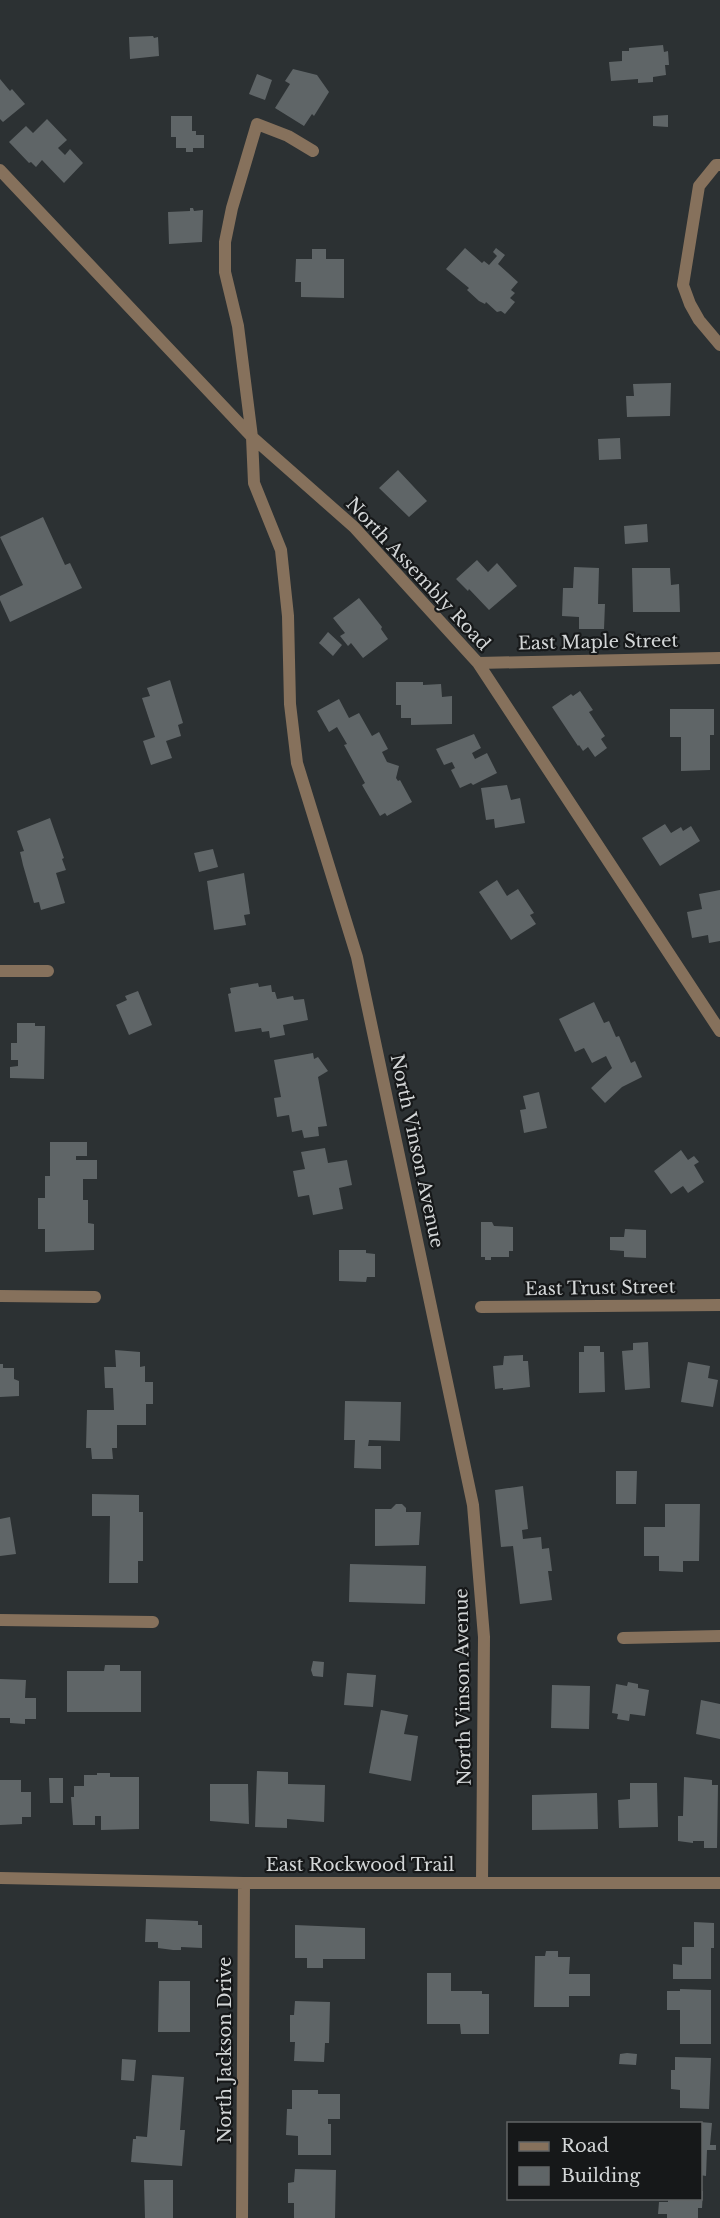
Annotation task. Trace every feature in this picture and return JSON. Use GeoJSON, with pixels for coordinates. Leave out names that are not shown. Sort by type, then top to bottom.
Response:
{"type":"FeatureCollection","features":[{"type":"Feature","properties":{"kind":"street","name":"North Vinson Avenue"},"geometry":{"type":"LineString","coordinates":[[313,151],[288,136],[257,124],[232,208],[225,242],[225,272],[238,326],[252,438],[254,483],[281,550],[288,616],[290,704],[297,763],[357,957],[473,1505],[484,1637],[482,1883]]}},
{"type":"Feature","properties":{"kind":"street"},"geometry":{"type":"LineString","coordinates":[[718,165],[699,186],[684,285],[690,304],[699,320],[720,345]]}},
{"type":"Feature","properties":{"kind":"street","name":"North Assembly Road"},"geometry":{"type":"LineString","coordinates":[[0,170],[252,438],[354,527],[478,663],[720,1030]]}},
{"type":"Feature","properties":{"kind":"street","name":"East Maple Street"},"geometry":{"type":"LineString","coordinates":[[478,663],[720,658]]}},
{"type":"Feature","properties":{"kind":"street"},"geometry":{"type":"LineString","coordinates":[[0,971],[48,971]]}},
{"type":"Feature","properties":{"kind":"street"},"geometry":{"type":"LineString","coordinates":[[0,1296],[95,1297]]}},
{"type":"Feature","properties":{"kind":"street","name":"East Trust Street"},"geometry":{"type":"LineString","coordinates":[[481,1307],[720,1305]]}},
{"type":"Feature","properties":{"kind":"street"},"geometry":{"type":"LineString","coordinates":[[0,1620],[153,1622]]}},
{"type":"Feature","properties":{"kind":"street"},"geometry":{"type":"LineString","coordinates":[[622,1638],[720,1636]]}},
{"type":"Feature","properties":{"kind":"street","name":"East Rockwood Trail"},"geometry":{"type":"LineString","coordinates":[[0,1878],[244,1883],[720,1883]]}},
{"type":"Feature","properties":{"kind":"street","name":"North Jackson Drive"},"geometry":{"type":"LineString","coordinates":[[242,2218],[244,1883]]}},
{"type":"Feature","properties":{"kind":"building"},"geometry":{"type":"Polygon","coordinates":[[[129,37],[158,37],[159,56],[130,59],[129,37]]]}},
{"type":"Feature","properties":{"kind":"building"},"geometry":{"type":"Polygon","coordinates":[[[663,45],[664,52],[668,51],[669,65],[665,65],[666,75],[653,77],[653,82],[638,83],[638,79],[611,81],[609,62],[622,61],[622,51],[629,51],[629,48],[663,45]]]}},
{"type":"Feature","properties":{"kind":"building"},"geometry":{"type":"Polygon","coordinates":[[[293,69],[317,75],[329,92],[314,116],[312,114],[304,126],[275,108],[290,84],[285,81],[293,69]]]}},
{"type":"Feature","properties":{"kind":"building"},"geometry":{"type":"Polygon","coordinates":[[[257,74],[272,80],[265,100],[249,94],[257,74]]]}},
{"type":"Feature","properties":{"kind":"building"},"geometry":{"type":"Polygon","coordinates":[[[0,79],[25,104],[3,122],[0,119],[0,79]]]}},
{"type":"Feature","properties":{"kind":"building"},"geometry":{"type":"Polygon","coordinates":[[[668,115],[668,127],[653,126],[653,116],[668,115]]]}},
{"type":"Feature","properties":{"kind":"building"},"geometry":{"type":"Polygon","coordinates":[[[171,116],[192,116],[192,131],[196,131],[196,135],[204,135],[204,148],[193,148],[193,152],[186,152],[186,148],[176,148],[176,137],[171,137],[171,116]]]}},
{"type":"Feature","properties":{"kind":"building"},"geometry":{"type":"Polygon","coordinates":[[[47,119],[67,140],[58,148],[65,155],[70,149],[83,163],[64,183],[42,160],[36,167],[31,162],[29,163],[9,142],[26,126],[33,133],[47,119]]]}},
{"type":"Feature","properties":{"kind":"building"},"geometry":{"type":"Polygon","coordinates":[[[190,208],[194,211],[203,210],[202,242],[169,244],[168,212],[190,211],[190,208]]]}},
{"type":"Feature","properties":{"kind":"building"},"geometry":{"type":"Polygon","coordinates":[[[465,248],[482,263],[484,261],[489,265],[497,256],[493,252],[496,248],[505,255],[498,264],[518,282],[511,290],[515,293],[510,298],[515,302],[505,314],[501,311],[497,312],[486,302],[485,304],[479,301],[467,290],[469,288],[446,269],[465,248]]]}},
{"type":"Feature","properties":{"kind":"building"},"geometry":{"type":"Polygon","coordinates":[[[312,249],[326,249],[326,259],[344,259],[344,298],[301,297],[301,282],[295,282],[296,259],[312,259],[312,249]]]}},
{"type":"Feature","properties":{"kind":"building"},"geometry":{"type":"Polygon","coordinates":[[[671,383],[670,416],[627,417],[626,396],[634,396],[633,384],[671,383]]]}},
{"type":"Feature","properties":{"kind":"building"},"geometry":{"type":"Polygon","coordinates":[[[620,438],[621,459],[599,460],[598,439],[620,438]]]}},
{"type":"Feature","properties":{"kind":"building"},"geometry":{"type":"Polygon","coordinates":[[[398,470],[427,501],[409,517],[379,488],[398,470]]]}},
{"type":"Feature","properties":{"kind":"building"},"geometry":{"type":"Polygon","coordinates":[[[43,517],[65,565],[70,563],[82,588],[10,622],[0,596],[23,585],[0,537],[43,517]]]}},
{"type":"Feature","properties":{"kind":"building"},"geometry":{"type":"Polygon","coordinates":[[[647,524],[648,542],[625,544],[624,526],[647,524]]]}},
{"type":"Feature","properties":{"kind":"building"},"geometry":{"type":"Polygon","coordinates":[[[477,560],[488,572],[497,563],[517,586],[489,610],[456,579],[477,560]]]}},
{"type":"Feature","properties":{"kind":"building"},"geometry":{"type":"Polygon","coordinates":[[[574,567],[599,568],[598,604],[605,604],[604,629],[579,629],[579,617],[562,616],[563,588],[573,588],[574,567]]]}},
{"type":"Feature","properties":{"kind":"building"},"geometry":{"type":"Polygon","coordinates":[[[632,568],[670,568],[671,585],[679,584],[680,612],[633,612],[632,568]]]}},
{"type":"Feature","properties":{"kind":"building"},"geometry":{"type":"Polygon","coordinates":[[[359,598],[382,627],[388,639],[363,658],[351,643],[348,646],[340,636],[345,633],[333,618],[359,598]]]}},
{"type":"Feature","properties":{"kind":"building"},"geometry":{"type":"Polygon","coordinates":[[[328,632],[342,645],[333,656],[319,643],[328,632]]]}},
{"type":"Feature","properties":{"kind":"building"},"geometry":{"type":"Polygon","coordinates":[[[170,680],[183,723],[178,725],[181,736],[166,741],[172,758],[151,765],[143,741],[155,737],[142,698],[150,696],[147,688],[170,680]]]}},
{"type":"Feature","properties":{"kind":"building"},"geometry":{"type":"Polygon","coordinates":[[[396,682],[441,684],[442,697],[452,696],[452,724],[411,725],[411,718],[401,718],[401,705],[396,705],[396,682]]]}},
{"type":"Feature","properties":{"kind":"building"},"geometry":{"type":"Polygon","coordinates":[[[580,691],[593,710],[589,712],[605,736],[601,739],[607,748],[595,757],[588,747],[583,751],[578,746],[552,707],[571,694],[573,696],[580,691]]]}},
{"type":"Feature","properties":{"kind":"building"},"geometry":{"type":"Polygon","coordinates":[[[339,699],[349,718],[359,713],[372,736],[379,732],[388,749],[382,752],[387,762],[399,766],[396,778],[400,780],[412,802],[387,816],[385,813],[380,816],[362,785],[365,783],[337,727],[329,732],[317,711],[339,699]]]}},
{"type":"Feature","properties":{"kind":"building"},"geometry":{"type":"Polygon","coordinates":[[[670,709],[714,709],[714,735],[710,735],[710,770],[681,771],[681,737],[670,737],[670,709]]]}},
{"type":"Feature","properties":{"kind":"building"},"geometry":{"type":"Polygon","coordinates":[[[474,734],[481,748],[472,753],[475,759],[487,753],[497,773],[473,785],[471,783],[460,788],[451,770],[455,768],[452,762],[444,765],[436,749],[474,734]]]}},
{"type":"Feature","properties":{"kind":"building"},"geometry":{"type":"Polygon","coordinates":[[[507,785],[511,800],[520,798],[525,823],[495,828],[494,819],[486,820],[481,788],[507,785]]]}},
{"type":"Feature","properties":{"kind":"building"},"geometry":{"type":"Polygon","coordinates":[[[50,818],[64,858],[62,859],[66,870],[56,873],[65,903],[41,910],[39,902],[34,903],[20,852],[24,851],[17,831],[50,818]]]}},
{"type":"Feature","properties":{"kind":"building"},"geometry":{"type":"Polygon","coordinates":[[[665,824],[671,833],[681,827],[683,831],[691,826],[700,841],[660,866],[642,838],[665,824]]]}},
{"type":"Feature","properties":{"kind":"building"},"geometry":{"type":"Polygon","coordinates":[[[213,849],[218,867],[199,872],[194,853],[213,849]]]}},
{"type":"Feature","properties":{"kind":"building"},"geometry":{"type":"Polygon","coordinates":[[[244,873],[250,914],[244,915],[246,925],[214,930],[207,881],[244,873]]]}},
{"type":"Feature","properties":{"kind":"building"},"geometry":{"type":"Polygon","coordinates":[[[497,880],[507,896],[518,889],[534,913],[530,915],[536,924],[511,940],[479,892],[497,880]]]}},
{"type":"Feature","properties":{"kind":"building"},"geometry":{"type":"Polygon","coordinates":[[[720,890],[720,941],[709,943],[708,935],[692,938],[687,912],[702,909],[699,894],[720,890]]]}},
{"type":"Feature","properties":{"kind":"building"},"geometry":{"type":"Polygon","coordinates":[[[258,983],[259,987],[271,985],[272,992],[275,992],[277,999],[293,996],[294,1000],[304,999],[308,1020],[283,1025],[285,1035],[270,1038],[269,1031],[262,1032],[261,1028],[235,1032],[228,994],[231,993],[230,988],[258,983]]]}},
{"type":"Feature","properties":{"kind":"building"},"geometry":{"type":"Polygon","coordinates":[[[138,991],[152,1025],[129,1035],[116,1005],[127,1000],[125,996],[138,991]]]}},
{"type":"Feature","properties":{"kind":"building"},"geometry":{"type":"Polygon","coordinates":[[[594,1002],[604,1023],[609,1021],[616,1037],[619,1036],[631,1063],[635,1061],[642,1077],[622,1087],[605,1103],[591,1088],[612,1068],[606,1056],[592,1063],[584,1048],[575,1052],[559,1019],[594,1002]]]}},
{"type":"Feature","properties":{"kind":"building"},"geometry":{"type":"Polygon","coordinates":[[[17,1023],[35,1023],[35,1026],[45,1026],[44,1079],[10,1078],[10,1067],[18,1066],[18,1060],[11,1060],[11,1043],[17,1043],[17,1023]]]}},
{"type":"Feature","properties":{"kind":"building"},"geometry":{"type":"Polygon","coordinates":[[[313,1053],[314,1059],[318,1057],[328,1071],[318,1077],[327,1126],[318,1127],[319,1136],[304,1138],[302,1130],[292,1132],[289,1115],[277,1117],[274,1098],[281,1097],[274,1060],[313,1053]]]}},
{"type":"Feature","properties":{"kind":"building"},"geometry":{"type":"Polygon","coordinates":[[[539,1092],[547,1128],[524,1133],[520,1110],[526,1109],[523,1096],[539,1092]]]}},
{"type":"Feature","properties":{"kind":"building"},"geometry":{"type":"Polygon","coordinates":[[[50,1142],[87,1142],[87,1156],[76,1156],[76,1160],[97,1160],[97,1179],[83,1179],[83,1200],[88,1200],[88,1223],[94,1224],[94,1250],[45,1252],[45,1229],[38,1229],[38,1198],[45,1198],[45,1176],[50,1176],[50,1142]]]}},
{"type":"Feature","properties":{"kind":"building"},"geometry":{"type":"Polygon","coordinates":[[[325,1148],[328,1163],[347,1160],[352,1185],[339,1188],[343,1209],[313,1215],[309,1195],[298,1197],[293,1171],[305,1169],[301,1152],[325,1148]]]}},
{"type":"Feature","properties":{"kind":"building"},"geometry":{"type":"Polygon","coordinates":[[[681,1150],[688,1160],[694,1156],[699,1162],[694,1165],[704,1182],[688,1193],[683,1186],[671,1194],[654,1171],[681,1150]]]}},
{"type":"Feature","properties":{"kind":"building"},"geometry":{"type":"Polygon","coordinates":[[[481,1222],[492,1222],[494,1226],[513,1227],[513,1251],[509,1251],[509,1257],[491,1257],[491,1260],[485,1260],[485,1257],[481,1257],[481,1222]]]}},
{"type":"Feature","properties":{"kind":"building"},"geometry":{"type":"Polygon","coordinates":[[[625,1229],[646,1230],[646,1258],[624,1257],[624,1251],[610,1250],[610,1237],[624,1237],[625,1229]]]}},
{"type":"Feature","properties":{"kind":"building"},"geometry":{"type":"Polygon","coordinates":[[[339,1250],[366,1250],[366,1253],[375,1254],[375,1277],[367,1277],[366,1282],[339,1281],[339,1250]]]}},
{"type":"Feature","properties":{"kind":"building"},"geometry":{"type":"Polygon","coordinates":[[[648,1342],[650,1388],[625,1390],[622,1351],[633,1350],[633,1343],[648,1342]]]}},
{"type":"Feature","properties":{"kind":"building"},"geometry":{"type":"Polygon","coordinates":[[[584,1346],[600,1346],[600,1352],[604,1352],[605,1392],[579,1393],[579,1352],[584,1352],[584,1346]]]}},
{"type":"Feature","properties":{"kind":"building"},"geometry":{"type":"Polygon","coordinates":[[[115,1350],[140,1352],[140,1367],[145,1366],[145,1382],[153,1382],[153,1404],[146,1404],[146,1425],[117,1425],[117,1448],[112,1448],[113,1459],[92,1459],[91,1448],[86,1448],[87,1410],[114,1410],[113,1388],[105,1388],[104,1367],[116,1367],[115,1350]]]}},
{"type":"Feature","properties":{"kind":"building"},"geometry":{"type":"Polygon","coordinates":[[[523,1355],[523,1361],[528,1361],[530,1387],[495,1389],[493,1366],[503,1365],[504,1356],[523,1355]]]}},
{"type":"Feature","properties":{"kind":"building"},"geometry":{"type":"Polygon","coordinates":[[[688,1362],[710,1366],[708,1378],[718,1380],[713,1407],[681,1402],[688,1362]]]}},
{"type":"Feature","properties":{"kind":"building"},"geometry":{"type":"Polygon","coordinates":[[[0,1364],[3,1364],[3,1368],[14,1368],[14,1379],[19,1381],[19,1396],[0,1397],[0,1364]]]}},
{"type":"Feature","properties":{"kind":"building"},"geometry":{"type":"Polygon","coordinates":[[[345,1401],[401,1402],[400,1441],[369,1440],[368,1446],[381,1446],[381,1469],[354,1468],[355,1440],[344,1440],[345,1401]]]}},
{"type":"Feature","properties":{"kind":"building"},"geometry":{"type":"Polygon","coordinates":[[[616,1471],[637,1471],[636,1504],[616,1504],[616,1471]]]}},
{"type":"Feature","properties":{"kind":"building"},"geometry":{"type":"Polygon","coordinates":[[[523,1486],[528,1529],[522,1530],[523,1539],[541,1537],[542,1549],[549,1548],[552,1571],[548,1571],[552,1600],[520,1604],[513,1546],[501,1547],[495,1490],[523,1486]]]}},
{"type":"Feature","properties":{"kind":"building"},"geometry":{"type":"Polygon","coordinates":[[[92,1494],[139,1495],[139,1512],[143,1512],[143,1561],[138,1561],[138,1583],[109,1583],[110,1516],[92,1516],[92,1494]]]}},
{"type":"Feature","properties":{"kind":"building"},"geometry":{"type":"Polygon","coordinates":[[[396,1504],[402,1504],[406,1512],[421,1512],[419,1545],[375,1546],[375,1509],[391,1509],[396,1504]]]}},
{"type":"Feature","properties":{"kind":"building"},"geometry":{"type":"Polygon","coordinates":[[[665,1504],[700,1504],[699,1561],[683,1561],[683,1572],[659,1571],[659,1556],[644,1556],[644,1527],[665,1527],[665,1504]]]}},
{"type":"Feature","properties":{"kind":"building"},"geometry":{"type":"Polygon","coordinates":[[[10,1517],[16,1554],[0,1556],[0,1519],[10,1517]]]}},
{"type":"Feature","properties":{"kind":"building"},"geometry":{"type":"Polygon","coordinates":[[[350,1564],[426,1566],[425,1604],[349,1602],[350,1564]]]}},
{"type":"Feature","properties":{"kind":"building"},"geometry":{"type":"Polygon","coordinates":[[[313,1661],[324,1662],[323,1677],[313,1676],[311,1670],[313,1661]]]}},
{"type":"Feature","properties":{"kind":"building"},"geometry":{"type":"Polygon","coordinates":[[[105,1665],[120,1665],[120,1671],[141,1671],[141,1712],[67,1712],[67,1671],[104,1671],[105,1665]]]}},
{"type":"Feature","properties":{"kind":"building"},"geometry":{"type":"Polygon","coordinates":[[[347,1673],[376,1675],[373,1707],[344,1705],[347,1673]]]}},
{"type":"Feature","properties":{"kind":"building"},"geometry":{"type":"Polygon","coordinates":[[[0,1679],[26,1680],[25,1698],[36,1698],[36,1719],[25,1719],[25,1724],[10,1723],[10,1718],[0,1718],[0,1679]]]}},
{"type":"Feature","properties":{"kind":"building"},"geometry":{"type":"Polygon","coordinates":[[[628,1682],[638,1684],[638,1688],[649,1690],[645,1716],[630,1714],[629,1721],[617,1719],[618,1714],[612,1713],[616,1684],[627,1686],[628,1682]]]}},
{"type":"Feature","properties":{"kind":"building"},"geometry":{"type":"Polygon","coordinates":[[[552,1685],[590,1686],[589,1729],[551,1728],[552,1685]]]}},
{"type":"Feature","properties":{"kind":"building"},"geometry":{"type":"Polygon","coordinates":[[[701,1700],[720,1704],[720,1739],[696,1734],[701,1700]]]}},
{"type":"Feature","properties":{"kind":"building"},"geometry":{"type":"Polygon","coordinates":[[[381,1710],[408,1715],[404,1734],[418,1736],[411,1781],[369,1773],[381,1710]]]}},
{"type":"Feature","properties":{"kind":"building"},"geometry":{"type":"Polygon","coordinates":[[[257,1771],[288,1772],[288,1784],[325,1785],[324,1822],[287,1819],[287,1828],[255,1827],[257,1771]]]}},
{"type":"Feature","properties":{"kind":"building"},"geometry":{"type":"Polygon","coordinates":[[[97,1773],[110,1773],[110,1777],[139,1777],[139,1829],[101,1830],[101,1816],[95,1816],[95,1825],[73,1825],[71,1797],[74,1797],[74,1786],[84,1786],[84,1775],[97,1775],[97,1773]]]}},
{"type":"Feature","properties":{"kind":"building"},"geometry":{"type":"Polygon","coordinates":[[[684,1777],[712,1780],[712,1785],[718,1785],[717,1848],[704,1848],[704,1841],[693,1841],[693,1843],[678,1841],[678,1816],[683,1816],[684,1777]]]}},
{"type":"Feature","properties":{"kind":"building"},"geometry":{"type":"Polygon","coordinates":[[[49,1778],[63,1778],[63,1803],[50,1803],[49,1778]]]}},
{"type":"Feature","properties":{"kind":"building"},"geometry":{"type":"Polygon","coordinates":[[[0,1780],[21,1780],[21,1792],[31,1792],[31,1817],[22,1817],[22,1824],[0,1825],[0,1780]]]}},
{"type":"Feature","properties":{"kind":"building"},"geometry":{"type":"Polygon","coordinates":[[[630,1783],[657,1783],[658,1827],[619,1828],[618,1800],[630,1799],[630,1783]]]}},
{"type":"Feature","properties":{"kind":"building"},"geometry":{"type":"Polygon","coordinates":[[[210,1784],[248,1784],[249,1824],[210,1821],[210,1784]]]}},
{"type":"Feature","properties":{"kind":"building"},"geometry":{"type":"Polygon","coordinates":[[[597,1793],[598,1829],[532,1830],[532,1795],[597,1793]]]}},
{"type":"Feature","properties":{"kind":"building"},"geometry":{"type":"Polygon","coordinates":[[[146,1919],[198,1921],[198,1925],[202,1925],[202,1948],[181,1947],[181,1950],[173,1950],[158,1948],[158,1942],[145,1942],[146,1919]]]}},
{"type":"Feature","properties":{"kind":"building"},"geometry":{"type":"Polygon","coordinates":[[[694,1922],[714,1923],[711,1979],[673,1979],[673,1964],[682,1965],[682,1947],[694,1947],[694,1922]]]}},
{"type":"Feature","properties":{"kind":"building"},"geometry":{"type":"Polygon","coordinates":[[[295,1925],[365,1928],[365,1959],[323,1959],[323,1968],[307,1968],[307,1958],[295,1958],[295,1925]]]}},
{"type":"Feature","properties":{"kind":"building"},"geometry":{"type":"Polygon","coordinates":[[[546,1951],[558,1951],[558,1957],[570,1957],[569,1974],[590,1974],[590,1996],[569,1996],[569,2007],[534,2007],[535,1956],[545,1956],[546,1951]]]}},
{"type":"Feature","properties":{"kind":"building"},"geometry":{"type":"Polygon","coordinates":[[[427,1973],[451,1973],[451,1991],[482,1991],[482,1994],[489,1994],[489,2034],[461,2034],[460,2024],[427,2024],[427,1973]]]}},
{"type":"Feature","properties":{"kind":"building"},"geometry":{"type":"Polygon","coordinates":[[[159,1981],[190,1981],[190,2032],[158,2032],[159,1981]]]}},
{"type":"Feature","properties":{"kind":"building"},"geometry":{"type":"Polygon","coordinates":[[[680,1989],[711,1990],[711,2044],[680,2044],[680,2010],[667,2010],[667,1991],[680,1991],[680,1989]]]}},
{"type":"Feature","properties":{"kind":"building"},"geometry":{"type":"Polygon","coordinates":[[[295,2001],[330,2002],[329,2043],[325,2043],[324,2062],[294,2061],[295,2042],[290,2042],[290,2015],[294,2015],[295,2001]]]}},
{"type":"Feature","properties":{"kind":"building"},"geometry":{"type":"Polygon","coordinates":[[[620,2054],[637,2054],[636,2065],[619,2064],[620,2054]]]}},
{"type":"Feature","properties":{"kind":"building"},"geometry":{"type":"Polygon","coordinates":[[[675,2057],[711,2058],[709,2109],[680,2108],[680,2090],[671,2089],[671,2070],[675,2070],[675,2057]]]}},
{"type":"Feature","properties":{"kind":"building"},"geometry":{"type":"Polygon","coordinates":[[[122,2059],[136,2060],[134,2081],[121,2080],[122,2059]]]}},
{"type":"Feature","properties":{"kind":"building"},"geometry":{"type":"Polygon","coordinates":[[[152,2075],[184,2077],[180,2130],[185,2130],[182,2166],[131,2162],[133,2139],[136,2139],[136,2136],[147,2137],[152,2075]]]}},
{"type":"Feature","properties":{"kind":"building"},"geometry":{"type":"Polygon","coordinates":[[[292,2090],[318,2090],[318,2094],[340,2094],[340,2119],[328,2119],[328,2124],[331,2124],[331,2155],[298,2155],[298,2136],[286,2135],[287,2109],[292,2109],[292,2090]]]}},
{"type":"Feature","properties":{"kind":"building"},"geometry":{"type":"Polygon","coordinates":[[[702,2122],[712,2123],[710,2145],[716,2145],[716,2150],[707,2150],[706,2176],[702,2175],[702,2122]]]}},
{"type":"Feature","properties":{"kind":"building"},"geometry":{"type":"Polygon","coordinates":[[[295,2169],[336,2170],[335,2218],[294,2218],[294,2203],[288,2203],[288,2183],[294,2182],[295,2169]]]}},
{"type":"Feature","properties":{"kind":"building"},"geometry":{"type":"Polygon","coordinates":[[[144,2180],[173,2180],[173,2218],[145,2218],[144,2180]]]}},
{"type":"Feature","properties":{"kind":"building"},"geometry":{"type":"Polygon","coordinates":[[[703,2191],[702,2208],[698,2208],[698,2218],[667,2218],[667,2214],[658,2214],[659,2202],[668,2202],[668,2200],[702,2200],[703,2191]]]}}]}
